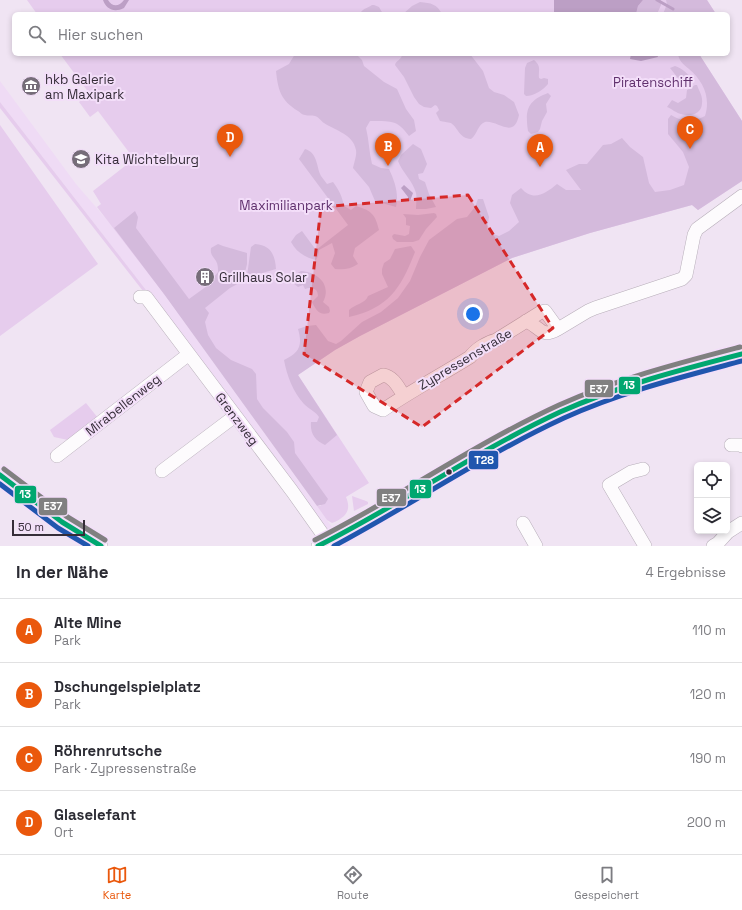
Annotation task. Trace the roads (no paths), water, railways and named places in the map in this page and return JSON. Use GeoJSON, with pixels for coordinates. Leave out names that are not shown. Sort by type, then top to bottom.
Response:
{"type":"FeatureCollection","features":[{"type":"Feature","properties":{"kind":"street","name":"Zypressenstraße"},"geometry":{"type":"LineString","coordinates":[[526,321],[533,324],[543,333],[550,334],[595,308],[682,279],[686,275],[694,236],[697,230],[742,196]]}},
{"type":"Feature","properties":{"kind":"street","name":"Grenzweg"},"geometry":{"type":"LineString","coordinates":[[140,297],[146,297],[189,354],[326,544]]}},
{"type":"Feature","properties":{"kind":"street","name":"Zypressenstraße"},"geometry":{"type":"LineString","coordinates":[[404,396],[423,386],[470,357],[473,353],[541,312],[545,311],[558,329]]}},
{"type":"Feature","properties":{"kind":"street","name":"Mirabellenweg"},"geometry":{"type":"LineString","coordinates":[[58,456],[189,354]]}},
{"type":"Feature","properties":{"kind":"street"},"geometry":{"type":"LineString","coordinates":[[326,544],[504,441],[561,412],[633,384],[742,354]]}},
{"type":"Feature","properties":{"kind":"street"},"geometry":{"type":"LineString","coordinates":[[162,471],[235,416]]}},
{"type":"Feature","properties":{"kind":"street"},"geometry":{"type":"LineString","coordinates":[[643,468],[631,472],[609,485],[645,546]]}},
{"type":"Feature","properties":{"kind":"street"},"geometry":{"type":"LineString","coordinates":[[0,475],[62,522],[101,546]]}},
{"type":"Feature","properties":{"kind":"street"},"geometry":{"type":"LineString","coordinates":[[523,523],[536,546]]}},
{"type":"Feature","properties":{"kind":"street"},"geometry":{"type":"LineString","coordinates":[[713,546],[718,543],[728,532],[742,523]]}},
{"type":"Feature","properties":{"kind":"waterway"},"geometry":{"type":"LineString","coordinates":[[657,0],[673,9]]}},
{"type":"Feature","properties":{"kind":"place","name":"hkb Galerie am Maxipark"},"geometry":{"type":"Point","coordinates":[31,86]}},
{"type":"Feature","properties":{"kind":"place","name":"Röhrenrutsche"},"geometry":{"type":"Point","coordinates":[690,149]}},
{"type":"Feature","properties":{"kind":"place","name":"Glaselefant"},"geometry":{"type":"Point","coordinates":[230,157]}},
{"type":"Feature","properties":{"kind":"place","name":"Kita Wichtelburg"},"geometry":{"type":"Point","coordinates":[81,159]}},
{"type":"Feature","properties":{"kind":"place","name":"Dschungelspielplatz"},"geometry":{"type":"Point","coordinates":[388,166]}},
{"type":"Feature","properties":{"kind":"place","name":"Alte Mine"},"geometry":{"type":"Point","coordinates":[540,167]}},
{"type":"Feature","properties":{"kind":"place","name":"Grillhaus Solar"},"geometry":{"type":"Point","coordinates":[205,277]}},
{"type":"Feature","properties":{"kind":"park label","name":"Piratenschiff"},"geometry":{"type":"Point","coordinates":[653,82]}},
{"type":"Feature","properties":{"kind":"park label","name":"Maximilianpark"},"geometry":{"type":"Point","coordinates":[286,205]}}]}
